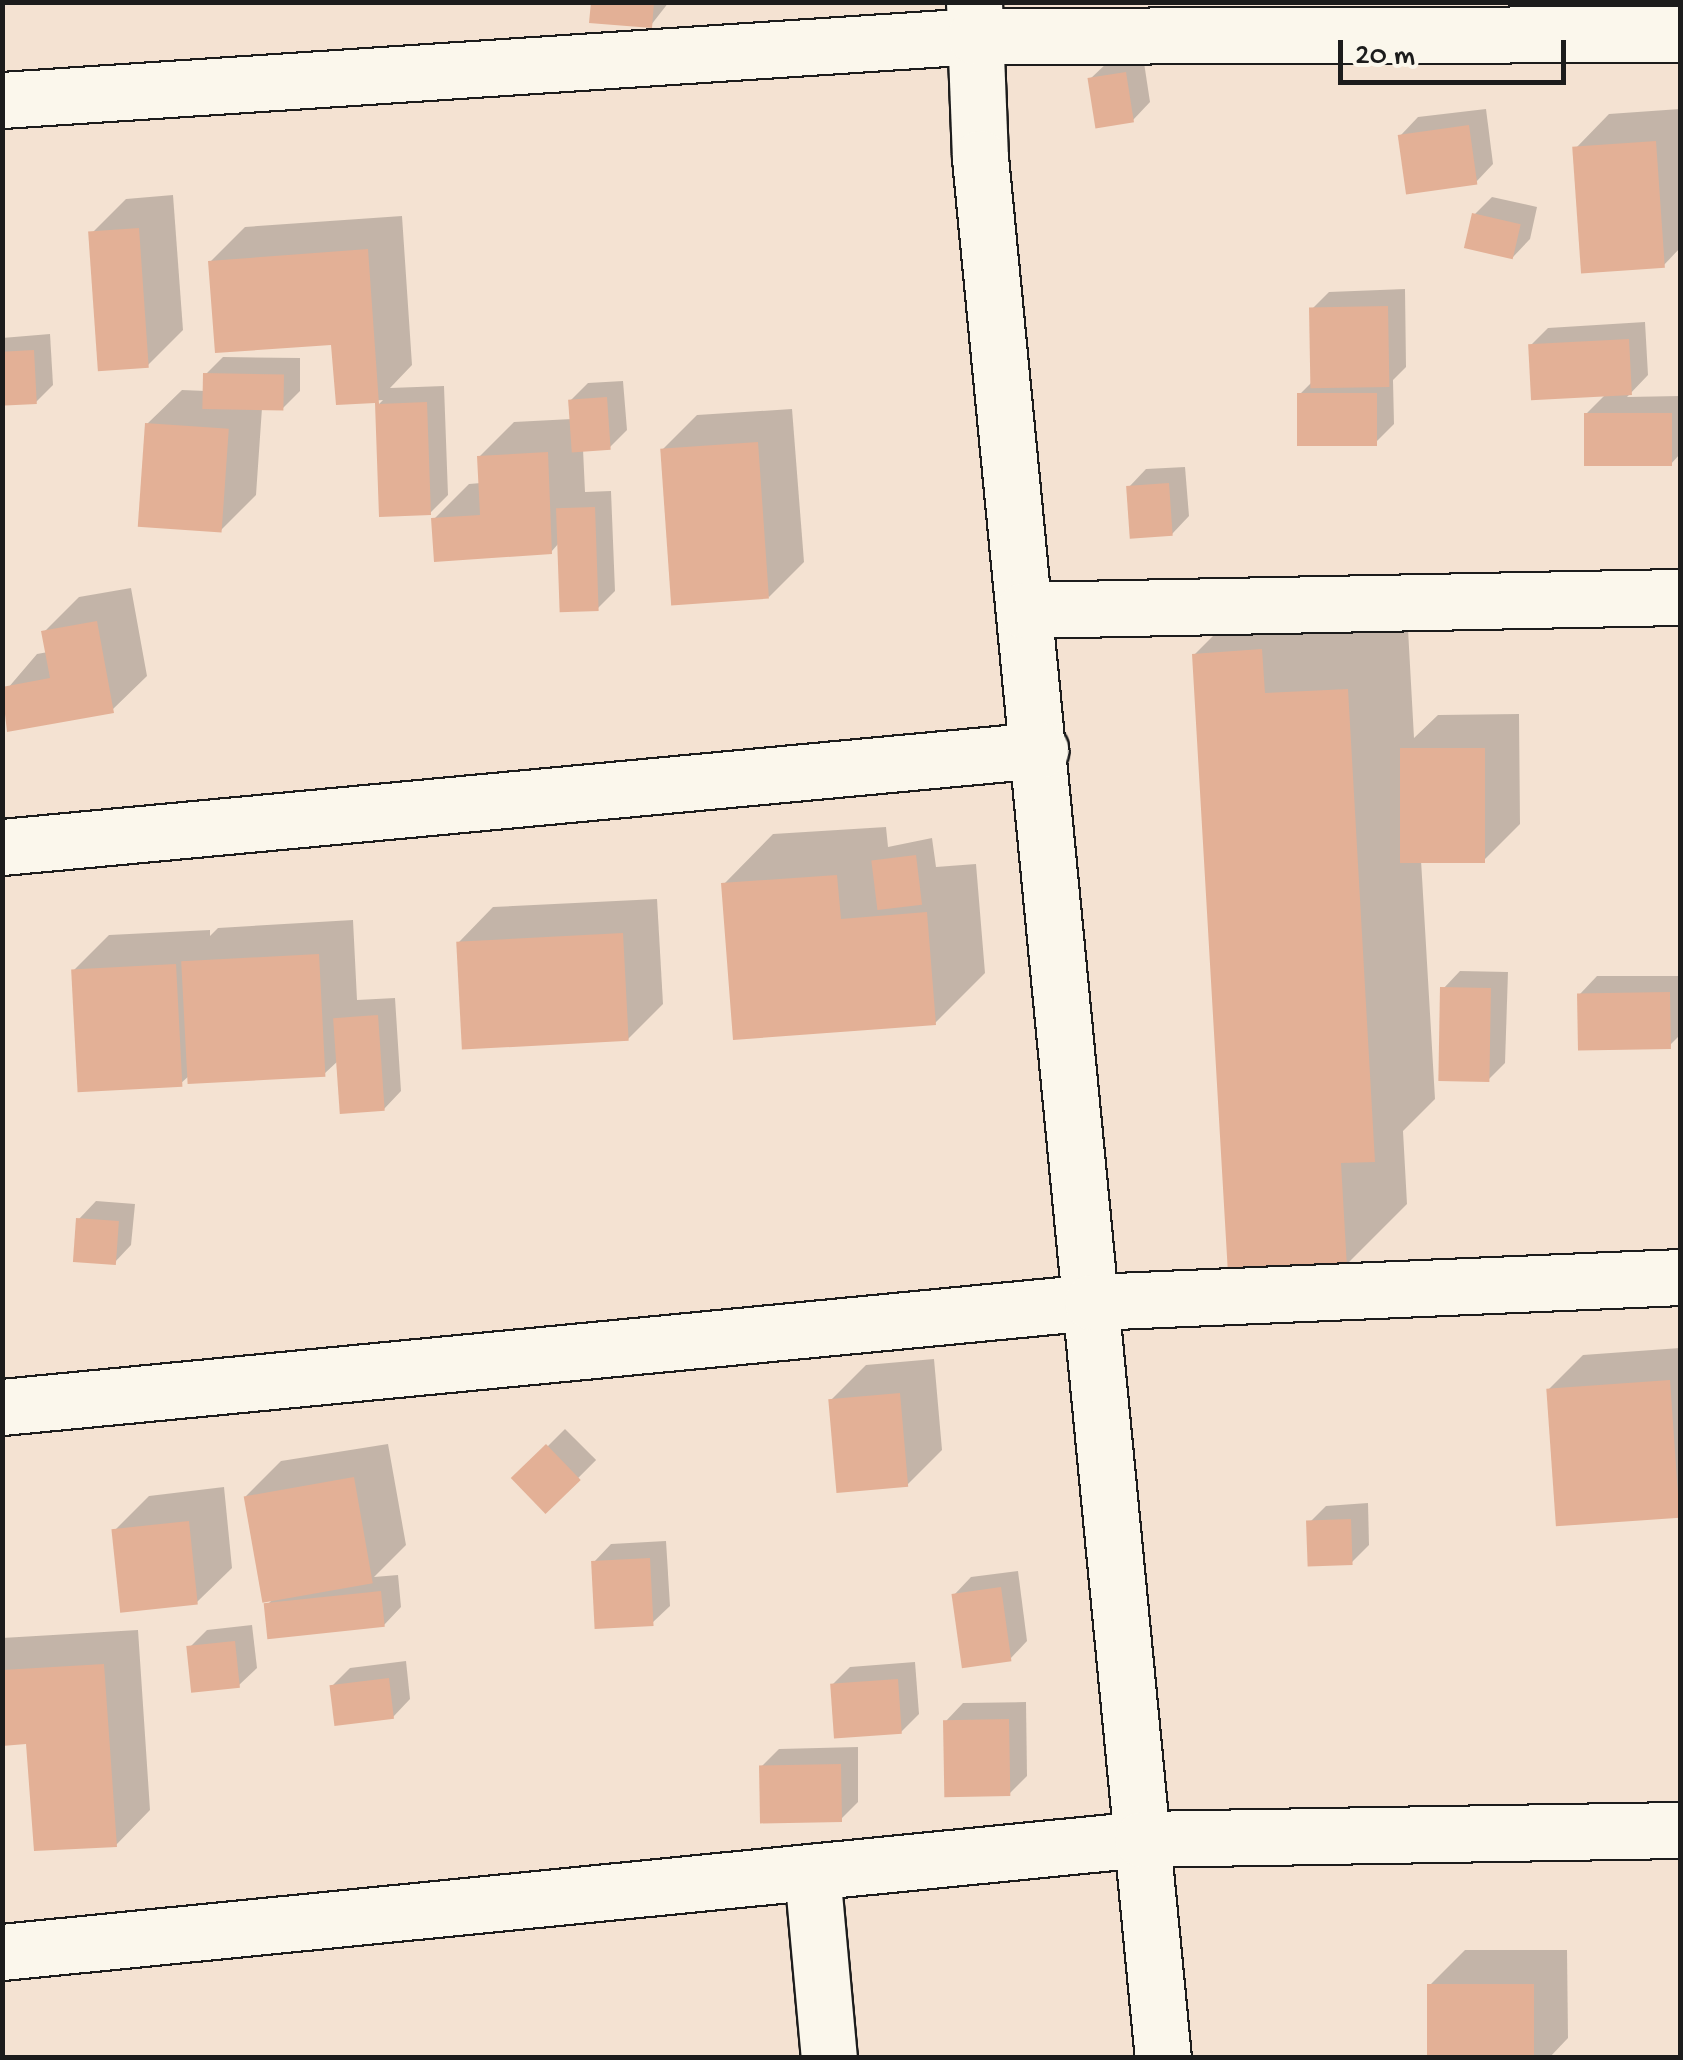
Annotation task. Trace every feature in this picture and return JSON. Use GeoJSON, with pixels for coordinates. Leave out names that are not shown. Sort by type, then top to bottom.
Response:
{"type":"FeatureCollection","features":[{"type":"Feature","properties":{"kind":"street"},"geometry":{"type":"LineString","coordinates":[[974,19],[1024,610],[1164,2058]]}},
{"type":"Feature","properties":{"kind":"street"},"geometry":{"type":"LineString","coordinates":[[2,100],[974,19],[1680,34]]}},
{"type":"Feature","properties":{"kind":"street"},"geometry":{"type":"LineString","coordinates":[[1024,610],[1680,598]]}},
{"type":"Feature","properties":{"kind":"street"},"geometry":{"type":"LineString","coordinates":[[2,847],[1040,750]]}},
{"type":"Feature","properties":{"kind":"street"},"geometry":{"type":"LineString","coordinates":[[2,1407],[1092,1302],[1680,1277]]}},
{"type":"Feature","properties":{"kind":"street"},"geometry":{"type":"LineString","coordinates":[[2,1952],[1142,1839],[1680,1830]]}},
{"type":"Feature","properties":{"kind":"street"},"geometry":{"type":"LineString","coordinates":[[812,1872],[829,2058]]}},
{"type":"Feature","properties":{"kind":"building"},"geometry":{"type":"Polygon","coordinates":[[[591,2],[654,2],[652,28],[589,23],[591,2]]]}},
{"type":"Feature","properties":{"kind":"building"},"geometry":{"type":"Polygon","coordinates":[[[1126,72],[1134,122],[1095,128],[1087,78],[1126,72]]]}},
{"type":"Feature","properties":{"kind":"building"},"geometry":{"type":"Polygon","coordinates":[[[1469,125],[1477,184],[1406,194],[1398,135],[1469,125]]]}},
{"type":"Feature","properties":{"kind":"building"},"geometry":{"type":"Polygon","coordinates":[[[1656,141],[1665,268],[1581,274],[1572,147],[1656,141]]]}},
{"type":"Feature","properties":{"kind":"building"},"geometry":{"type":"Polygon","coordinates":[[[1472,213],[1521,224],[1513,259],[1464,248],[1472,213]]]}},
{"type":"Feature","properties":{"kind":"building"},"geometry":{"type":"Polygon","coordinates":[[[139,228],[149,368],[98,371],[88,232],[139,228]]]}},
{"type":"Feature","properties":{"kind":"building"},"geometry":{"type":"Polygon","coordinates":[[[368,249],[379,404],[427,402],[431,515],[379,517],[375,403],[336,405],[331,345],[215,353],[208,261],[368,249]]]}},
{"type":"Feature","properties":{"kind":"building"},"geometry":{"type":"Polygon","coordinates":[[[1388,306],[1389,387],[1310,388],[1309,307],[1388,306]]]}},
{"type":"Feature","properties":{"kind":"building"},"geometry":{"type":"Polygon","coordinates":[[[1629,339],[1632,395],[1531,400],[1528,344],[1629,339]]]}},
{"type":"Feature","properties":{"kind":"building"},"geometry":{"type":"Polygon","coordinates":[[[34,350],[37,404],[5,406],[2,352],[34,350]]]}},
{"type":"Feature","properties":{"kind":"building"},"geometry":{"type":"Polygon","coordinates":[[[203,373],[284,374],[283,410],[202,409],[203,373]]]}},
{"type":"Feature","properties":{"kind":"building"},"geometry":{"type":"Polygon","coordinates":[[[1297,393],[1377,393],[1377,446],[1297,446],[1297,393]]]}},
{"type":"Feature","properties":{"kind":"building"},"geometry":{"type":"Polygon","coordinates":[[[607,397],[611,450],[572,453],[568,400],[607,397]]]}},
{"type":"Feature","properties":{"kind":"building"},"geometry":{"type":"Polygon","coordinates":[[[1584,413],[1672,413],[1672,466],[1584,466],[1584,413]]]}},
{"type":"Feature","properties":{"kind":"building"},"geometry":{"type":"Polygon","coordinates":[[[145,423],[229,429],[222,533],[138,527],[145,423]]]}},
{"type":"Feature","properties":{"kind":"building"},"geometry":{"type":"Polygon","coordinates":[[[758,442],[769,599],[671,605],[660,449],[758,442]]]}},
{"type":"Feature","properties":{"kind":"building"},"geometry":{"type":"Polygon","coordinates":[[[548,452],[552,554],[434,562],[431,518],[480,515],[477,456],[548,452]]]}},
{"type":"Feature","properties":{"kind":"building"},"geometry":{"type":"Polygon","coordinates":[[[1169,483],[1173,536],[1130,539],[1126,486],[1169,483]]]}},
{"type":"Feature","properties":{"kind":"building"},"geometry":{"type":"Polygon","coordinates":[[[595,507],[599,611],[560,612],[556,508],[595,507]]]}},
{"type":"Feature","properties":{"kind":"building"},"geometry":{"type":"Polygon","coordinates":[[[97,621],[114,713],[7,732],[2,687],[50,678],[41,631],[97,621]]]}},
{"type":"Feature","properties":{"kind":"building"},"geometry":{"type":"Polygon","coordinates":[[[1262,649],[1265,693],[1348,689],[1375,1162],[1341,1163],[1347,1268],[1228,1274],[1192,654],[1262,649]]]}},
{"type":"Feature","properties":{"kind":"building"},"geometry":{"type":"Polygon","coordinates":[[[1400,748],[1485,748],[1485,863],[1400,863],[1400,748]]]}},
{"type":"Feature","properties":{"kind":"building"},"geometry":{"type":"Polygon","coordinates":[[[916,855],[922,905],[877,910],[871,860],[916,855]]]}},
{"type":"Feature","properties":{"kind":"building"},"geometry":{"type":"Polygon","coordinates":[[[837,875],[841,919],[927,912],[936,1025],[733,1040],[721,883],[837,875]]]}},
{"type":"Feature","properties":{"kind":"building"},"geometry":{"type":"Polygon","coordinates":[[[623,933],[629,1041],[462,1050],[456,942],[623,933]]]}},
{"type":"Feature","properties":{"kind":"building"},"geometry":{"type":"Polygon","coordinates":[[[319,954],[325,1077],[188,1084],[181,961],[319,954]]]}},
{"type":"Feature","properties":{"kind":"building"},"geometry":{"type":"Polygon","coordinates":[[[176,964],[182,1087],[78,1092],[71,969],[176,964]]]}},
{"type":"Feature","properties":{"kind":"building"},"geometry":{"type":"Polygon","coordinates":[[[1440,987],[1491,988],[1489,1082],[1438,1081],[1440,987]]]}},
{"type":"Feature","properties":{"kind":"building"},"geometry":{"type":"Polygon","coordinates":[[[1670,992],[1671,1049],[1578,1051],[1577,994],[1670,992]]]}},
{"type":"Feature","properties":{"kind":"building"},"geometry":{"type":"Polygon","coordinates":[[[378,1015],[385,1111],[340,1114],[333,1018],[378,1015]]]}},
{"type":"Feature","properties":{"kind":"building"},"geometry":{"type":"Polygon","coordinates":[[[76,1218],[119,1221],[116,1265],[73,1262],[76,1218]]]}},
{"type":"Feature","properties":{"kind":"building"},"geometry":{"type":"Polygon","coordinates":[[[1670,1380],[1680,1518],[1556,1526],[1546,1389],[1670,1380]]]}},
{"type":"Feature","properties":{"kind":"building"},"geometry":{"type":"Polygon","coordinates":[[[900,1393],[908,1487],[836,1493],[828,1399],[900,1393]]]}},
{"type":"Feature","properties":{"kind":"building"},"geometry":{"type":"Polygon","coordinates":[[[546,1444],[581,1480],[545,1514],[511,1478],[546,1444]]]}},
{"type":"Feature","properties":{"kind":"building"},"geometry":{"type":"Polygon","coordinates":[[[354,1477],[373,1583],[262,1603],[244,1496],[354,1477]]]}},
{"type":"Feature","properties":{"kind":"building"},"geometry":{"type":"Polygon","coordinates":[[[1351,1519],[1353,1565],[1308,1567],[1306,1521],[1351,1519]]]}},
{"type":"Feature","properties":{"kind":"building"},"geometry":{"type":"Polygon","coordinates":[[[189,1521],[198,1605],[120,1613],[111,1529],[189,1521]]]}},
{"type":"Feature","properties":{"kind":"building"},"geometry":{"type":"Polygon","coordinates":[[[650,1558],[654,1626],[595,1629],[591,1561],[650,1558]]]}},
{"type":"Feature","properties":{"kind":"building"},"geometry":{"type":"Polygon","coordinates":[[[1001,1587],[1011,1661],[962,1668],[951,1594],[1001,1587]]]}},
{"type":"Feature","properties":{"kind":"building"},"geometry":{"type":"Polygon","coordinates":[[[381,1591],[385,1627],[267,1639],[264,1603],[381,1591]]]}},
{"type":"Feature","properties":{"kind":"building"},"geometry":{"type":"Polygon","coordinates":[[[235,1641],[240,1688],[191,1693],[186,1646],[235,1641]]]}},
{"type":"Feature","properties":{"kind":"building"},"geometry":{"type":"Polygon","coordinates":[[[104,1664],[117,1847],[34,1851],[26,1744],[2,1746],[2,1670],[104,1664]]]}},
{"type":"Feature","properties":{"kind":"building"},"geometry":{"type":"Polygon","coordinates":[[[389,1678],[394,1719],[334,1726],[329,1685],[389,1678]]]}},
{"type":"Feature","properties":{"kind":"building"},"geometry":{"type":"Polygon","coordinates":[[[898,1679],[902,1734],[834,1739],[830,1684],[898,1679]]]}},
{"type":"Feature","properties":{"kind":"building"},"geometry":{"type":"Polygon","coordinates":[[[1009,1719],[1010,1796],[944,1797],[943,1720],[1009,1719]]]}},
{"type":"Feature","properties":{"kind":"building"},"geometry":{"type":"Polygon","coordinates":[[[841,1764],[842,1822],[760,1823],[759,1765],[841,1764]]]}},
{"type":"Feature","properties":{"kind":"building"},"geometry":{"type":"Polygon","coordinates":[[[1427,1984],[1534,1984],[1534,2058],[1427,2058],[1427,1984]]]}}]}
